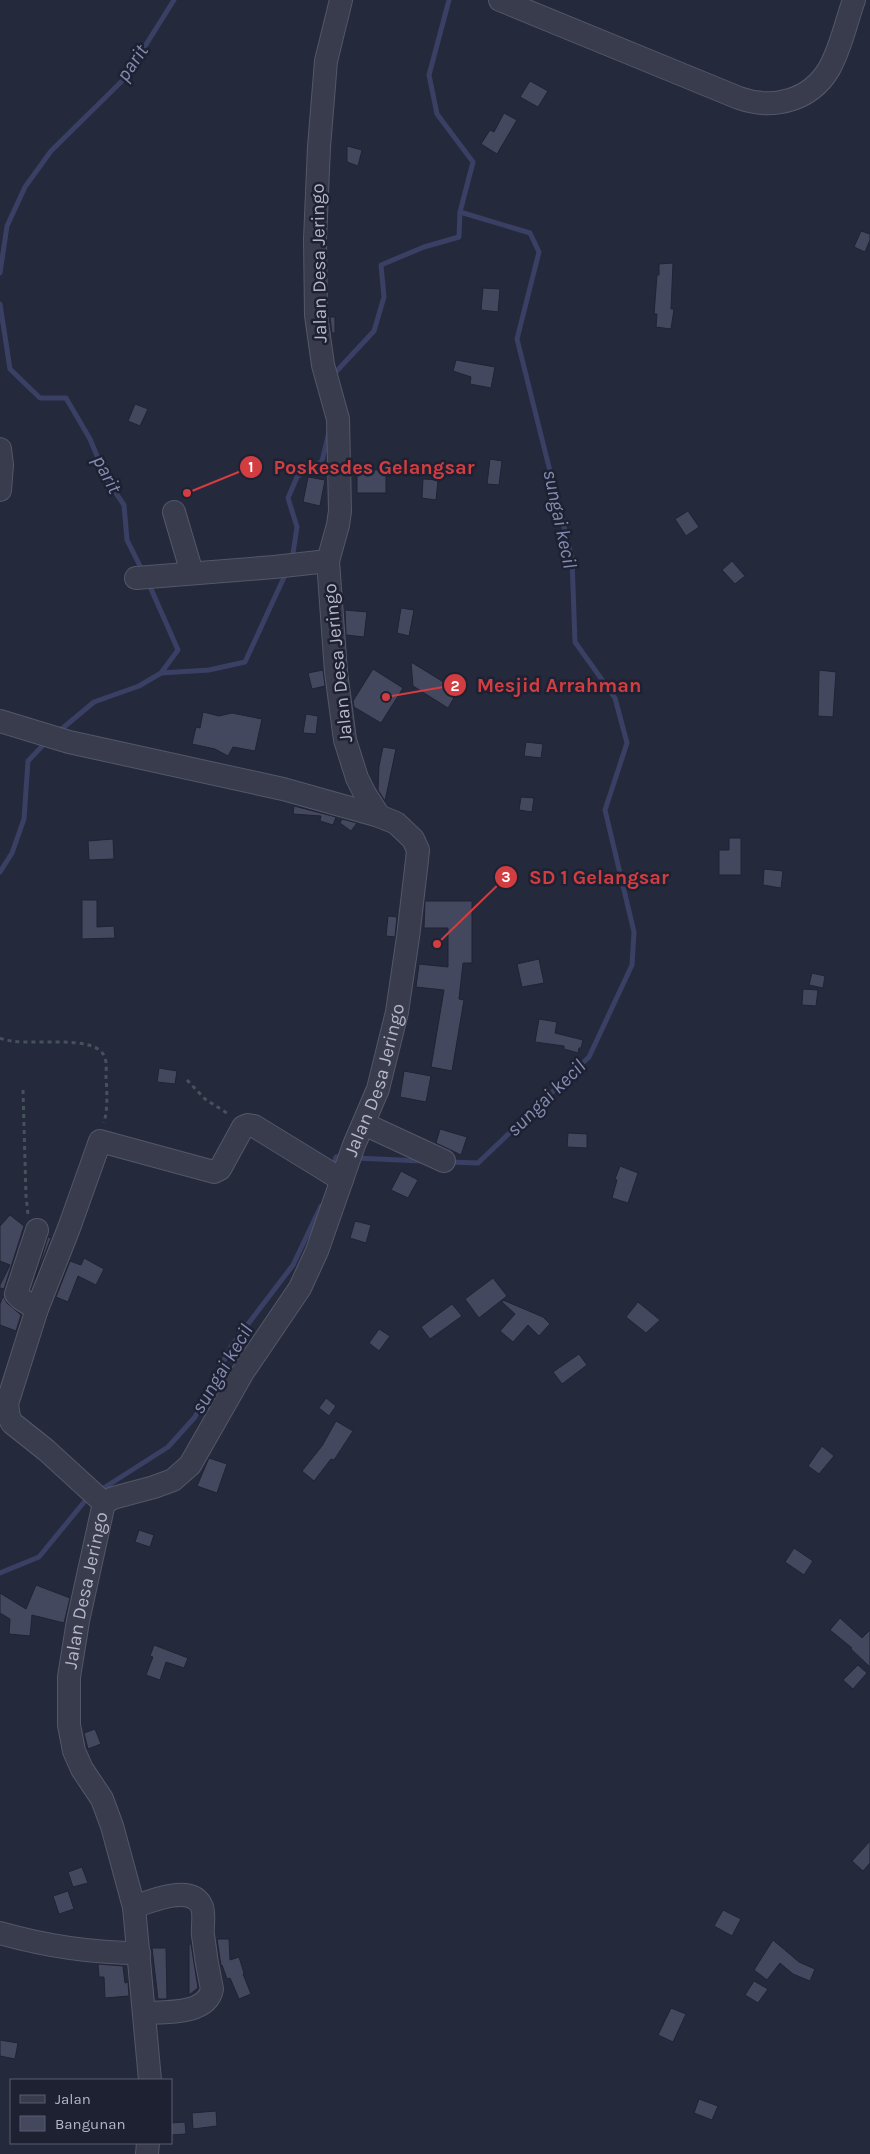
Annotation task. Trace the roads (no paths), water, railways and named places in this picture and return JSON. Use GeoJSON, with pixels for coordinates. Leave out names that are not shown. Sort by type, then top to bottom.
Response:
{"type":"FeatureCollection","features":[{"type":"Feature","properties":{"kind":"street","name":"Jalan Desa Jeringo"},"geometry":{"type":"LineString","coordinates":[[150,2079],[134,1907],[112,1826],[102,1799],[82,1769],[74,1751],[69,1725],[69,1677],[78,1621],[90,1489],[113,1498],[173,1480],[190,1465],[243,1372],[300,1288],[316,1252],[337,1174],[354,1145],[378,1089],[397,1012],[418,850],[406,831],[396,823],[379,816],[357,778],[345,740],[338,691],[328,561],[340,510],[338,419],[322,365],[316,315],[317,188],[326,61],[341,0]]}},
{"type":"Feature","properties":{"kind":"street"},"geometry":{"type":"LineString","coordinates":[[500,0],[739,98],[761,104],[795,99],[814,87],[822,79],[834,59],[854,0]]}},
{"type":"Feature","properties":{"kind":"street"},"geometry":{"type":"LineString","coordinates":[[0,449],[2,465],[0,490]]}},
{"type":"Feature","properties":{"kind":"street"},"geometry":{"type":"LineString","coordinates":[[174,512],[192,573]]}},
{"type":"Feature","properties":{"kind":"street"},"geometry":{"type":"LineString","coordinates":[[136,578],[328,561]]}},
{"type":"Feature","properties":{"kind":"street"},"geometry":{"type":"LineString","coordinates":[[0,721],[69,742],[283,789],[379,816]]}},
{"type":"Feature","properties":{"kind":"street"},"geometry":{"type":"LineString","coordinates":[[364,1124],[444,1161]]}},
{"type":"Feature","properties":{"kind":"street"},"geometry":{"type":"LineString","coordinates":[[90,1489],[12,1423],[8,1417],[7,1404],[37,1309],[69,1228],[100,1140],[214,1172],[220,1169],[243,1128],[248,1125],[254,1126],[337,1174]]}},
{"type":"Feature","properties":{"kind":"street"},"geometry":{"type":"LineString","coordinates":[[37,1230],[16,1294],[20,1299],[37,1309]]}},
{"type":"Feature","properties":{"kind":"street"},"geometry":{"type":"LineString","coordinates":[[134,1907],[174,1895],[188,1895],[198,1902],[203,1912],[202,1933],[212,1989],[206,2003],[193,2008],[145,2013]]}},
{"type":"Feature","properties":{"kind":"street"},"geometry":{"type":"LineString","coordinates":[[0,1933],[57,1947],[104,1953],[139,1953]]}},
{"type":"Feature","properties":{"kind":"waterway","name":"parit"},"geometry":{"type":"LineString","coordinates":[[0,273],[7,226],[25,187],[51,151],[125,78],[174,0]]}},
{"type":"Feature","properties":{"kind":"waterway","name":"sungai kecil"},"geometry":{"type":"LineString","coordinates":[[333,375],[374,331],[384,297],[381,265],[424,247],[459,237],[460,212],[473,162],[437,114],[429,75],[449,0]]}},
{"type":"Feature","properties":{"kind":"waterway","name":"sungai kecil"},"geometry":{"type":"LineString","coordinates":[[450,1162],[478,1163],[589,1057],[632,965],[634,932],[605,810],[627,743],[615,698],[575,642],[572,559],[517,339],[539,252],[530,233],[460,212]]}},
{"type":"Feature","properties":{"kind":"waterway","name":"parit"},"geometry":{"type":"LineString","coordinates":[[0,304],[10,369],[40,398],[66,398],[90,439],[107,480],[124,505],[127,540],[143,572]]}},
{"type":"Feature","properties":{"kind":"waterway"},"geometry":{"type":"LineString","coordinates":[[292,560],[297,527],[288,498],[297,477],[322,461],[329,432]]}},
{"type":"Feature","properties":{"kind":"waterway"},"geometry":{"type":"LineString","coordinates":[[58,732],[94,702],[139,686],[161,673],[209,670],[245,662],[286,573]]}},
{"type":"Feature","properties":{"kind":"waterway","name":"parit"},"geometry":{"type":"LineString","coordinates":[[148,582],[178,650],[161,673]]}},
{"type":"Feature","properties":{"kind":"waterway"},"geometry":{"type":"LineString","coordinates":[[0,872],[12,853],[24,819],[28,761],[47,741]]}},
{"type":"Feature","properties":{"kind":"waterway","name":"sungai kecil"},"geometry":{"type":"LineString","coordinates":[[333,1167],[336,1157],[344,1157]]}},
{"type":"Feature","properties":{"kind":"waterway","name":"sungai kecil"},"geometry":{"type":"LineString","coordinates":[[355,1158],[422,1161]]}},
{"type":"Feature","properties":{"kind":"waterway","name":"sungai kecil"},"geometry":{"type":"LineString","coordinates":[[99,1491],[168,1447],[195,1417],[232,1345],[293,1265],[321,1206]]}},
{"type":"Feature","properties":{"kind":"waterway","name":"sungai kecil"},"geometry":{"type":"LineString","coordinates":[[0,1573],[39,1557],[89,1496]]}},
{"type":"Feature","properties":{"kind":"place","name":"Poskesdes Gelangsar"},"geometry":{"type":"Point","coordinates":[187,493]}},
{"type":"Feature","properties":{"kind":"place","name":"Mesjid Arrahman"},"geometry":{"type":"Point","coordinates":[386,697]}},
{"type":"Feature","properties":{"kind":"place","name":"SD 1 Gelangsar"},"geometry":{"type":"Point","coordinates":[437,944]}}]}
